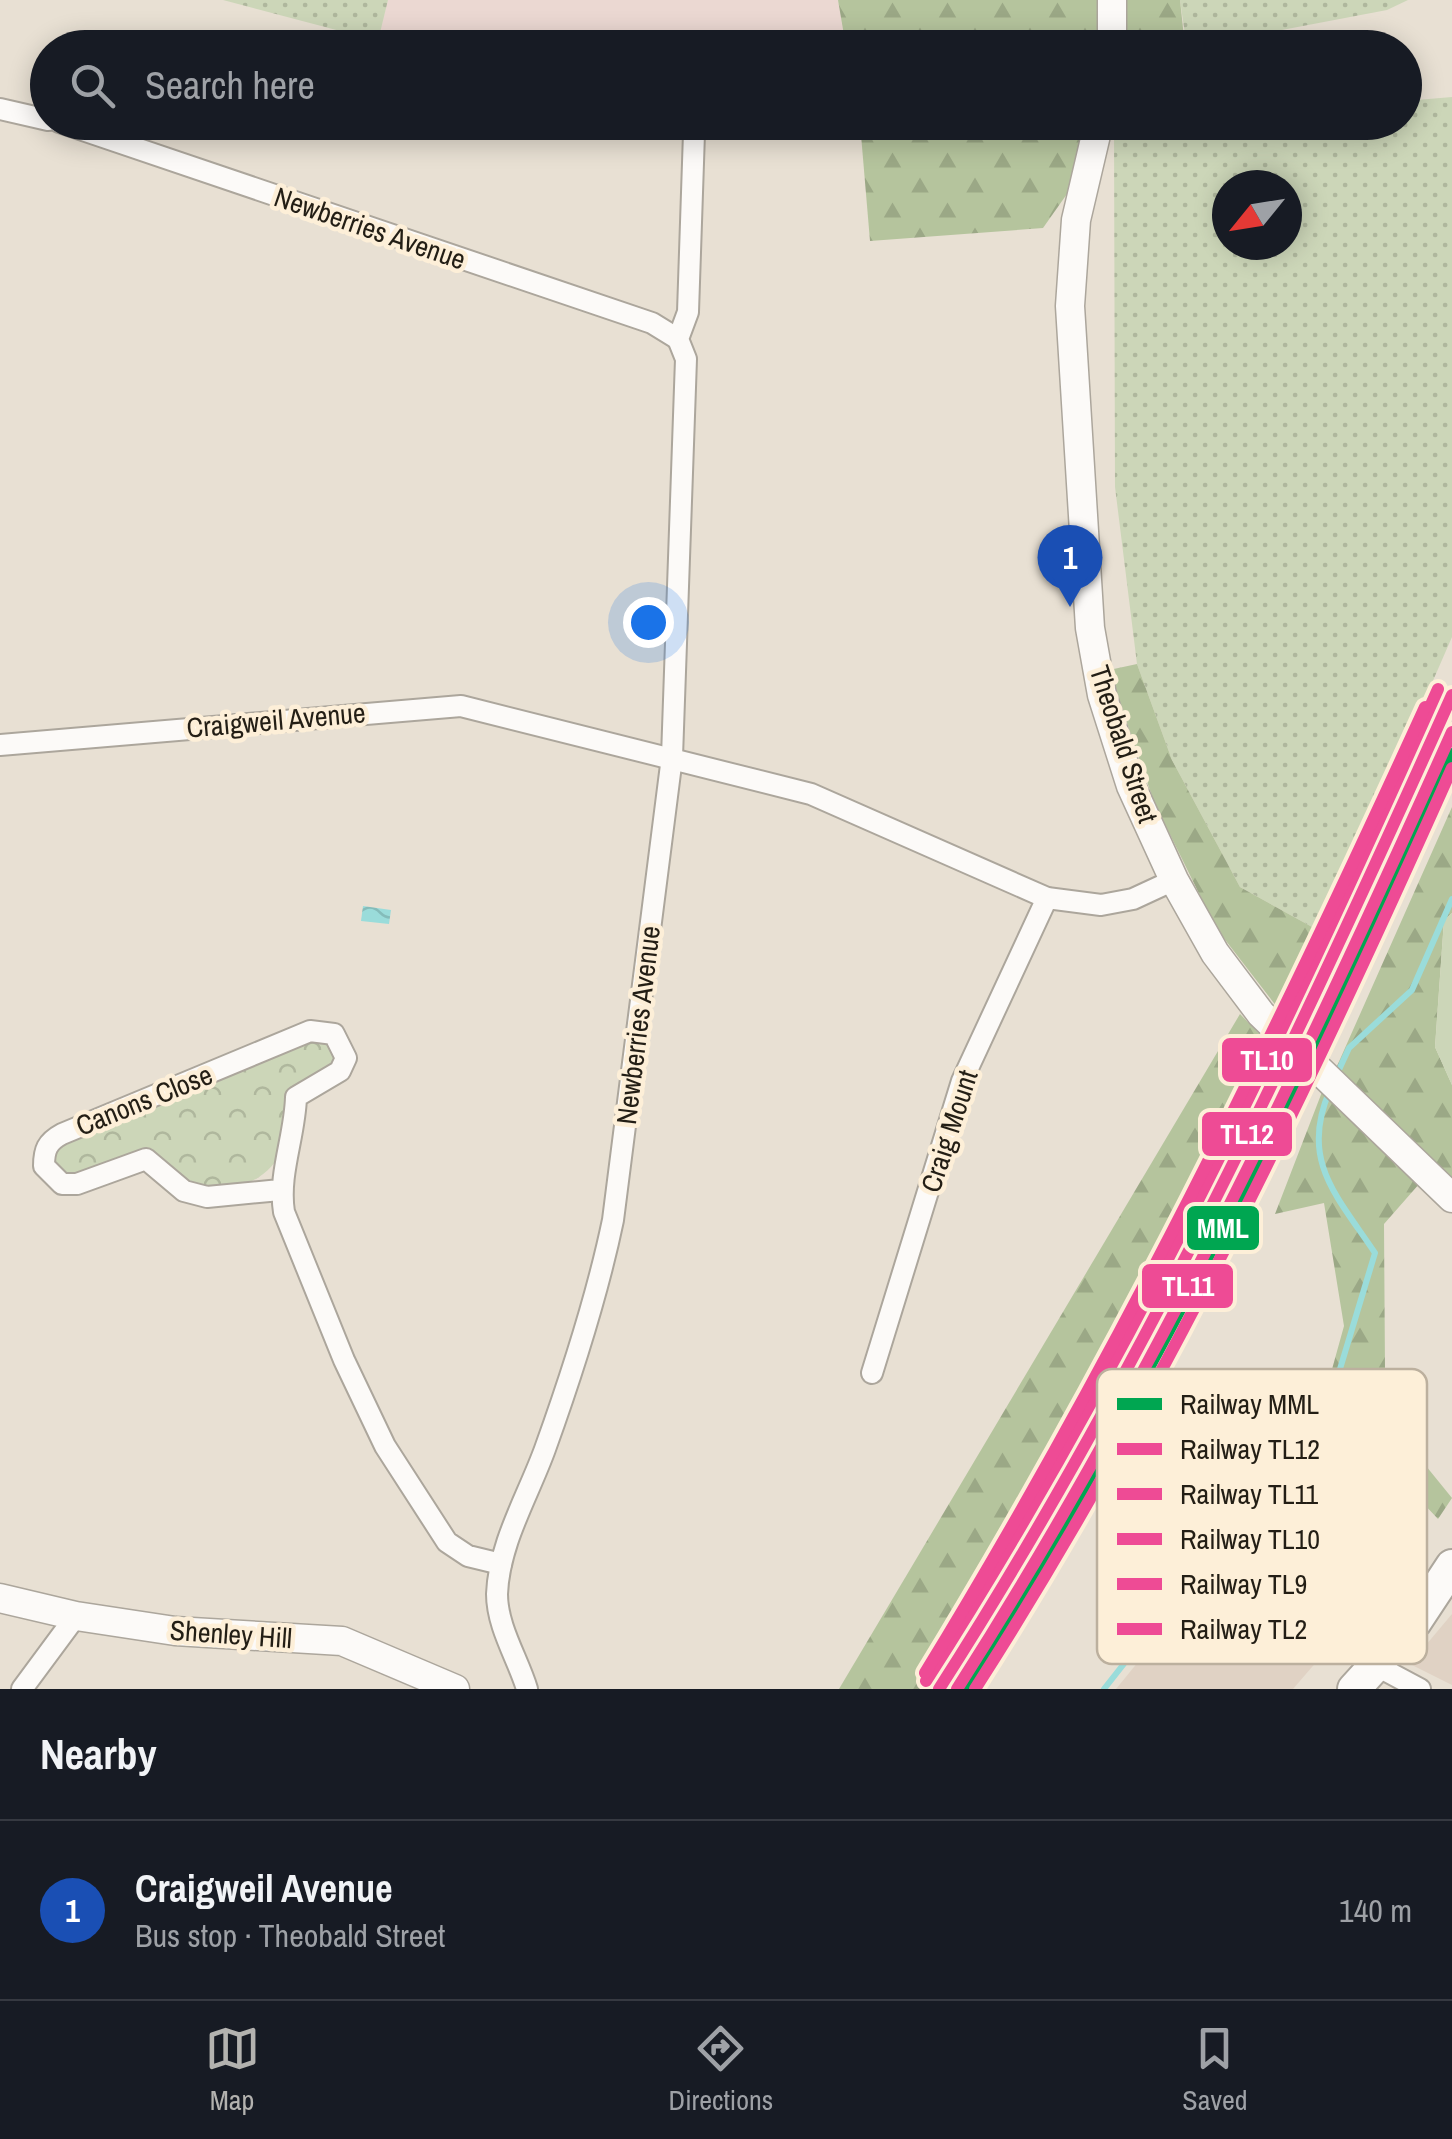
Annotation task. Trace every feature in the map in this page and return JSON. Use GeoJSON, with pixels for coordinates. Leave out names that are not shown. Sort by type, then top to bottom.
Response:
{"type":"FeatureCollection","features":[{"type":"Feature","properties":{"kind":"main road"},"geometry":{"type":"LineString","coordinates":[[1427,1604],[1452,1566]]}},
{"type":"Feature","properties":{"kind":"street"},"geometry":{"type":"LineString","coordinates":[[1112,0],[1112,30]]}},
{"type":"Feature","properties":{"kind":"street"},"geometry":{"type":"LineString","coordinates":[[0,109],[30,116]]}},
{"type":"Feature","properties":{"kind":"street","name":"Newberries Avenue"},"geometry":{"type":"LineString","coordinates":[[112,140],[652,323],[678,339],[686,358],[672,757],[613,1220],[602,1272],[545,1450],[501,1564],[497,1598],[503,1625],[528,1689]]}},
{"type":"Feature","properties":{"kind":"street","name":"Newberries Avenue"},"geometry":{"type":"LineString","coordinates":[[678,339],[688,312],[694,140]]}},
{"type":"Feature","properties":{"kind":"street","name":"Theobald Street"},"geometry":{"type":"LineString","coordinates":[[1095,140],[1076,220],[1070,306],[1090,628],[1102,696],[1131,786],[1174,880],[1215,952],[1262,1014],[1452,1198]]}},
{"type":"Feature","properties":{"kind":"street","name":"Craigweil Avenue"},"geometry":{"type":"LineString","coordinates":[[0,745],[461,706],[811,794],[1048,898],[1102,905],[1133,900],[1174,880]]}},
{"type":"Feature","properties":{"kind":"street","name":"Craig Mount"},"geometry":{"type":"LineString","coordinates":[[872,1373],[962,1081],[1048,898]]}},
{"type":"Feature","properties":{"kind":"street","name":"Canons Close"},"geometry":{"type":"LineString","coordinates":[[324,1029],[343,1044],[346,1058],[340,1071],[296,1098],[295,1130],[280,1190],[207,1197],[184,1192],[146,1159],[76,1184],[62,1184],[44,1166],[44,1154],[49,1141],[62,1134],[324,1029]]}},
{"type":"Feature","properties":{"kind":"street"},"geometry":{"type":"LineString","coordinates":[[280,1190],[284,1212],[344,1360],[384,1446],[448,1542],[468,1556],[501,1564]]}},
{"type":"Feature","properties":{"kind":"street","name":"Shenley Hill"},"geometry":{"type":"LineString","coordinates":[[0,1598],[76,1616],[175,1631],[342,1641],[442,1686]]}},
{"type":"Feature","properties":{"kind":"street"},"geometry":{"type":"LineString","coordinates":[[22,1689],[76,1616]]}},
{"type":"Feature","properties":{"kind":"street"},"geometry":{"type":"LineString","coordinates":[[1364,1677],[1420,1689]]}},
{"type":"Feature","properties":{"kind":"shaded area"},"geometry":{"type":"Polygon","coordinates":[[[388,0],[838,0],[843,30],[381,30],[388,0]]]}},
{"type":"Feature","properties":{"kind":"shaded area"},"geometry":{"type":"Polygon","coordinates":[[[1452,1614],[1452,1685],[1410,1664],[1427,1664],[1427,1644],[1452,1614]]]}},
{"type":"Feature","properties":{"kind":"shaded area"},"geometry":{"type":"Polygon","coordinates":[[[1136,1664],[1315,1664],[1293,1689],[1116,1689],[1136,1664]]]}},
{"type":"Feature","properties":{"kind":"green space"},"geometry":{"type":"Polygon","coordinates":[[[223,0],[388,0],[381,30],[336,30],[223,0]]]}},
{"type":"Feature","properties":{"kind":"green space"},"geometry":{"type":"Polygon","coordinates":[[[838,0],[1180,0],[1183,30],[843,30],[838,0]]]}},
{"type":"Feature","properties":{"kind":"green space"},"geometry":{"type":"Polygon","coordinates":[[[1180,0],[1408,0],[1387,10],[1282,30],[1184,30],[1180,0]]]}},
{"type":"Feature","properties":{"kind":"green space"},"geometry":{"type":"Polygon","coordinates":[[[1452,97],[1452,637],[1323,933],[1240,887],[1172,760],[1137,664],[1115,487],[1114,140],[1422,140],[1422,100],[1452,97]]]}},
{"type":"Feature","properties":{"kind":"green space"},"geometry":{"type":"Polygon","coordinates":[[[861,140],[1105,140],[1043,228],[870,241],[861,140]]]}},
{"type":"Feature","properties":{"kind":"green space"},"geometry":{"type":"Polygon","coordinates":[[[1137,664],[1172,760],[1240,887],[1323,933],[1287,1020],[1216,928],[1154,802],[1109,670],[1137,664]]]}},
{"type":"Feature","properties":{"kind":"green space"},"geometry":{"type":"Polygon","coordinates":[[[1452,807],[1452,913],[1444,920],[1435,1047],[1452,1085],[1452,1183],[1337,1066],[1452,807]]]}},
{"type":"Feature","properties":{"kind":"green space"},"geometry":{"type":"Polygon","coordinates":[[[1452,913],[1452,1085],[1435,1047],[1444,920],[1452,913]]]}},
{"type":"Feature","properties":{"kind":"green space"},"geometry":{"type":"Polygon","coordinates":[[[1240,1014],[1277,1052],[1112,1369],[1097,1369],[1097,1396],[953,1651],[927,1689],[839,1689],[1240,1014]]]}},
{"type":"Feature","properties":{"kind":"green space"},"geometry":{"type":"Polygon","coordinates":[[[319,1036],[337,1049],[336,1065],[298,1086],[284,1147],[255,1180],[227,1188],[198,1186],[179,1178],[149,1151],[72,1177],[56,1173],[51,1152],[55,1146],[319,1036]]]}},
{"type":"Feature","properties":{"kind":"green space"},"geometry":{"type":"Polygon","coordinates":[[[1322,1092],[1420,1183],[1384,1224],[1385,1369],[1332,1369],[1344,1326],[1324,1203],[1275,1214],[1322,1092]]]}},
{"type":"Feature","properties":{"kind":"green space"},"geometry":{"type":"Polygon","coordinates":[[[1427,1467],[1452,1498],[1438,1519],[1427,1507],[1427,1467]]]}},
{"type":"Feature","properties":{"kind":"water"},"geometry":{"type":"Polygon","coordinates":[[[363,906],[391,910],[389,924],[361,921],[363,906]]]}},
{"type":"Feature","properties":{"kind":"waterway"},"geometry":{"type":"LineString","coordinates":[[1337,1074],[1349,1048],[1412,990],[1452,899]]}},
{"type":"Feature","properties":{"kind":"waterway"},"geometry":{"type":"LineString","coordinates":[[1330,1090],[1321,1115],[1321,1157],[1336,1195],[1375,1253],[1340,1369]]}},
{"type":"Feature","properties":{"kind":"waterway"},"geometry":{"type":"LineString","coordinates":[[1104,1689],[1124,1664]]}},
{"type":"Feature","properties":{"kind":"rail line","name":"TL10"},"geometry":{"type":"LineString","coordinates":[[1110,1369],[1263,1069],[1438,689]]}},
{"type":"Feature","properties":{"kind":"rail line","name":"TL12"},"geometry":{"type":"LineString","coordinates":[[1127,1369],[1276,1076],[1452,695]]}},
{"type":"Feature","properties":{"kind":"rail line","name":"TL2"},"geometry":{"type":"LineString","coordinates":[[1099,1369],[1251,1076],[1425,707]]}},
{"type":"Feature","properties":{"kind":"rail line","name":"TL11"},"geometry":{"type":"LineString","coordinates":[[1144,1369],[1282,1098],[1452,732]]}},
{"type":"Feature","properties":{"kind":"rail line","name":"MML"},"geometry":{"type":"LineString","coordinates":[[1148,1369],[1283,1111],[1452,754]]}},
{"type":"Feature","properties":{"kind":"rail line","name":"TL9"},"geometry":{"type":"LineString","coordinates":[[1162,1369],[1289,1121],[1452,768]]}},
{"type":"Feature","properties":{"kind":"rail line","name":"TL2"},"geometry":{"type":"LineString","coordinates":[[925,1673],[1097,1373]]}},
{"type":"Feature","properties":{"kind":"rail line","name":"TL10"},"geometry":{"type":"LineString","coordinates":[[926,1681],[1097,1392]]}},
{"type":"Feature","properties":{"kind":"rail line","name":"TL12"},"geometry":{"type":"LineString","coordinates":[[939,1689],[1097,1423]]}},
{"type":"Feature","properties":{"kind":"rail line","name":"TL11"},"geometry":{"type":"LineString","coordinates":[[957,1689],[1097,1454]]}},
{"type":"Feature","properties":{"kind":"rail line","name":"MML"},"geometry":{"type":"LineString","coordinates":[[969,1689],[1097,1464]]}},
{"type":"Feature","properties":{"kind":"rail line","name":"TL9"},"geometry":{"type":"LineString","coordinates":[[975,1689],[1097,1486]]}},
{"type":"Feature","properties":{"kind":"place","name":"Craigweil Avenue"},"geometry":{"type":"Point","coordinates":[1070,607]}}]}
